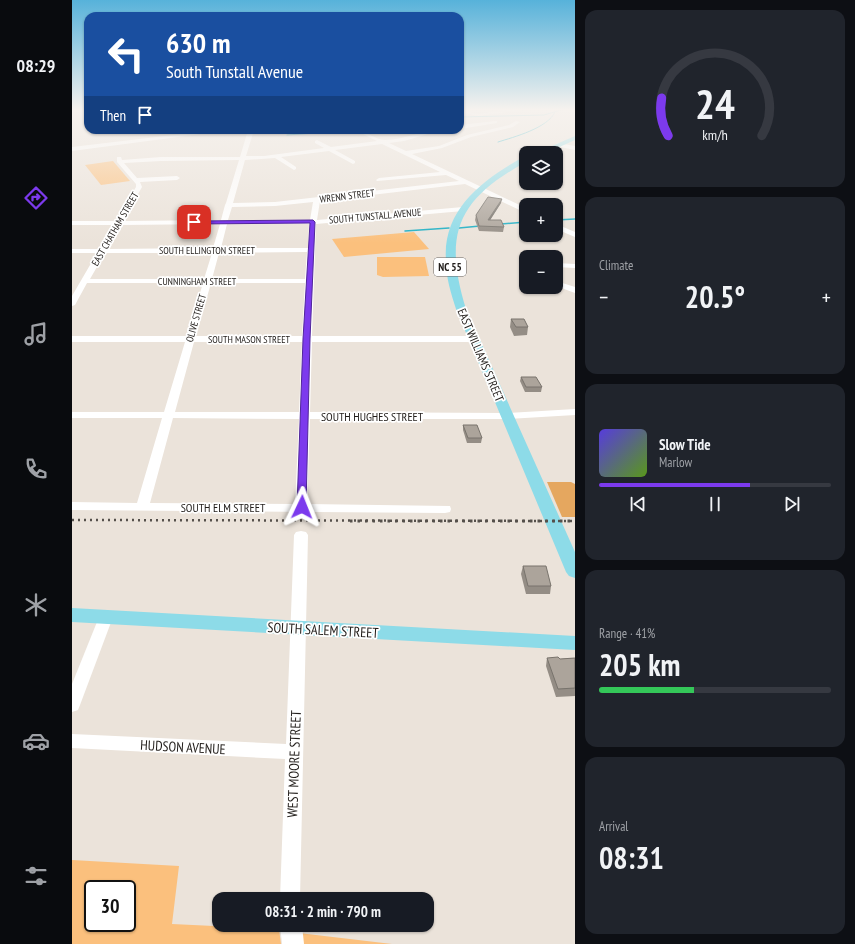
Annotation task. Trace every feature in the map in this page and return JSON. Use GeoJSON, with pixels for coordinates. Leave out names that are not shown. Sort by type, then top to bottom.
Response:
{"type":"FeatureCollection","features":[{"type":"Feature","properties":{"kind":"main road","name":"EAST WILLIAMS STREET"},"geometry":{"type":"LineString","coordinates":[[519,163],[480,189],[463,209],[451,238],[449,252],[450,269],[455,291],[474,339],[575,572]]}},
{"type":"Feature","properties":{"kind":"main road","name":"SOUTH SALEM STREET"},"geometry":{"type":"LineString","coordinates":[[72,615],[575,643]]}},
{"type":"Feature","properties":{"kind":"street"},"geometry":{"type":"LineString","coordinates":[[184,154],[183,158],[242,159],[299,154]]}},
{"type":"Feature","properties":{"kind":"street","name":"OLIVE STREET"},"geometry":{"type":"LineString","coordinates":[[142,507],[244,154]]}},
{"type":"Feature","properties":{"kind":"street"},"geometry":{"type":"LineString","coordinates":[[338,154],[353,162]]}},
{"type":"Feature","properties":{"kind":"street"},"geometry":{"type":"LineString","coordinates":[[408,154],[519,208]]}},
{"type":"Feature","properties":{"kind":"street"},"geometry":{"type":"LineString","coordinates":[[277,157],[294,168]]}},
{"type":"Feature","properties":{"kind":"street","name":"EAST CHATHAM STREET"},"geometry":{"type":"LineString","coordinates":[[72,303],[139,187],[139,184],[120,160],[183,158]]}},
{"type":"Feature","properties":{"kind":"street"},"geometry":{"type":"LineString","coordinates":[[379,180],[447,173]]}},
{"type":"Feature","properties":{"kind":"street"},"geometry":{"type":"LineString","coordinates":[[136,180],[177,178]]}},
{"type":"Feature","properties":{"kind":"street","name":"WRENN STREET"},"geometry":{"type":"LineString","coordinates":[[228,205],[266,205],[466,182]]}},
{"type":"Feature","properties":{"kind":"street"},"geometry":{"type":"LineString","coordinates":[[302,507],[309,281],[313,222],[317,200]]}},
{"type":"Feature","properties":{"kind":"street","name":"SOUTH TUNSTALL AVENUE"},"geometry":{"type":"LineString","coordinates":[[72,223],[313,222],[463,209]]}},
{"type":"Feature","properties":{"kind":"street"},"geometry":{"type":"LineString","coordinates":[[563,229],[575,235]]}},
{"type":"Feature","properties":{"kind":"street","name":"SOUTH ELLINGTON STREET"},"geometry":{"type":"LineString","coordinates":[[72,251],[311,250]]}},
{"type":"Feature","properties":{"kind":"street"},"geometry":{"type":"LineString","coordinates":[[563,265],[575,266]]}},
{"type":"Feature","properties":{"kind":"street","name":"CUNNINGHAM STREET"},"geometry":{"type":"LineString","coordinates":[[85,281],[309,281]]}},
{"type":"Feature","properties":{"kind":"street"},"geometry":{"type":"LineString","coordinates":[[563,286],[575,290]]}},
{"type":"Feature","properties":{"kind":"street","name":"SOUTH MASON STREET"},"geometry":{"type":"LineString","coordinates":[[72,339],[474,339]]}},
{"type":"Feature","properties":{"kind":"street","name":"SOUTH HUGHES STREET"},"geometry":{"type":"LineString","coordinates":[[72,415],[507,416],[575,412]]}},
{"type":"Feature","properties":{"kind":"street","name":"SOUTH ELM STREET"},"geometry":{"type":"LineString","coordinates":[[72,506],[445,509]]}},
{"type":"Feature","properties":{"kind":"street","name":"WEST MOORE STREET"},"geometry":{"type":"LineString","coordinates":[[290,892],[301,534]]}},
{"type":"Feature","properties":{"kind":"street"},"geometry":{"type":"LineString","coordinates":[[72,705],[106,617]]}},
{"type":"Feature","properties":{"kind":"street","name":"HUDSON AVENUE"},"geometry":{"type":"LineString","coordinates":[[72,741],[294,752]]}},
{"type":"Feature","properties":{"kind":"street"},"geometry":{"type":"LineString","coordinates":[[292,932],[293,944]]}},
{"type":"Feature","properties":{"kind":"shaded area"},"geometry":{"type":"Polygon","coordinates":[[[113,161],[130,181],[101,185],[85,165],[113,161]]]}},
{"type":"Feature","properties":{"kind":"shaded area"},"geometry":{"type":"Polygon","coordinates":[[[414,232],[429,249],[344,257],[332,239],[414,232]]]}},
{"type":"Feature","properties":{"kind":"shaded area"},"geometry":{"type":"Polygon","coordinates":[[[377,257],[425,257],[429,276],[383,277],[377,275],[377,257]]]}},
{"type":"Feature","properties":{"kind":"shaded area"},"geometry":{"type":"Polygon","coordinates":[[[547,482],[571,482],[575,484],[575,517],[562,517],[547,482]]]}},
{"type":"Feature","properties":{"kind":"shaded area"},"geometry":{"type":"Polygon","coordinates":[[[72,860],[179,866],[172,924],[212,926],[212,932],[279,932],[281,944],[72,944],[72,860]]]}},
{"type":"Feature","properties":{"kind":"shaded area"},"geometry":{"type":"Polygon","coordinates":[[[299,933],[392,944],[300,944],[299,933]]]}},
{"type":"Feature","properties":{"kind":"building"},"geometry":{"type":"Polygon","coordinates":[[[488,197],[502,199],[488,220],[501,220],[504,227],[479,226],[476,215],[488,197]]]}},
{"type":"Feature","properties":{"kind":"building"},"geometry":{"type":"Polygon","coordinates":[[[511,319],[524,319],[528,327],[516,327],[511,319]]]}},
{"type":"Feature","properties":{"kind":"building"},"geometry":{"type":"Polygon","coordinates":[[[521,377],[536,377],[542,387],[526,387],[521,377]]]}},
{"type":"Feature","properties":{"kind":"building"},"geometry":{"type":"Polygon","coordinates":[[[463,425],[477,425],[482,438],[468,438],[463,425]]]}},
{"type":"Feature","properties":{"kind":"building"},"geometry":{"type":"Polygon","coordinates":[[[523,566],[546,566],[551,586],[528,586],[523,566]]]}},
{"type":"Feature","properties":{"kind":"building"},"geometry":{"type":"Polygon","coordinates":[[[558,657],[560,659],[575,658],[575,688],[558,689],[547,658],[558,657]]]}},
{"type":"Feature","properties":{"kind":"waterway"},"geometry":{"type":"LineString","coordinates":[[563,220],[575,219]]}},
{"type":"Feature","properties":{"kind":"waterway"},"geometry":{"type":"LineString","coordinates":[[501,224],[519,223]]}},
{"type":"Feature","properties":{"kind":"waterway"},"geometry":{"type":"LineString","coordinates":[[459,228],[480,226]]}},
{"type":"Feature","properties":{"kind":"waterway"},"geometry":{"type":"LineString","coordinates":[[405,231],[449,228]]}},
{"type":"Feature","properties":{"kind":"railway"},"geometry":{"type":"LineString","coordinates":[[72,520],[575,521],[350,521]]}},
{"type":"Feature","properties":{"kind":"route"},"geometry":{"type":"LineString","coordinates":[[194,222],[313,222],[309,281],[302,507]]}}]}
